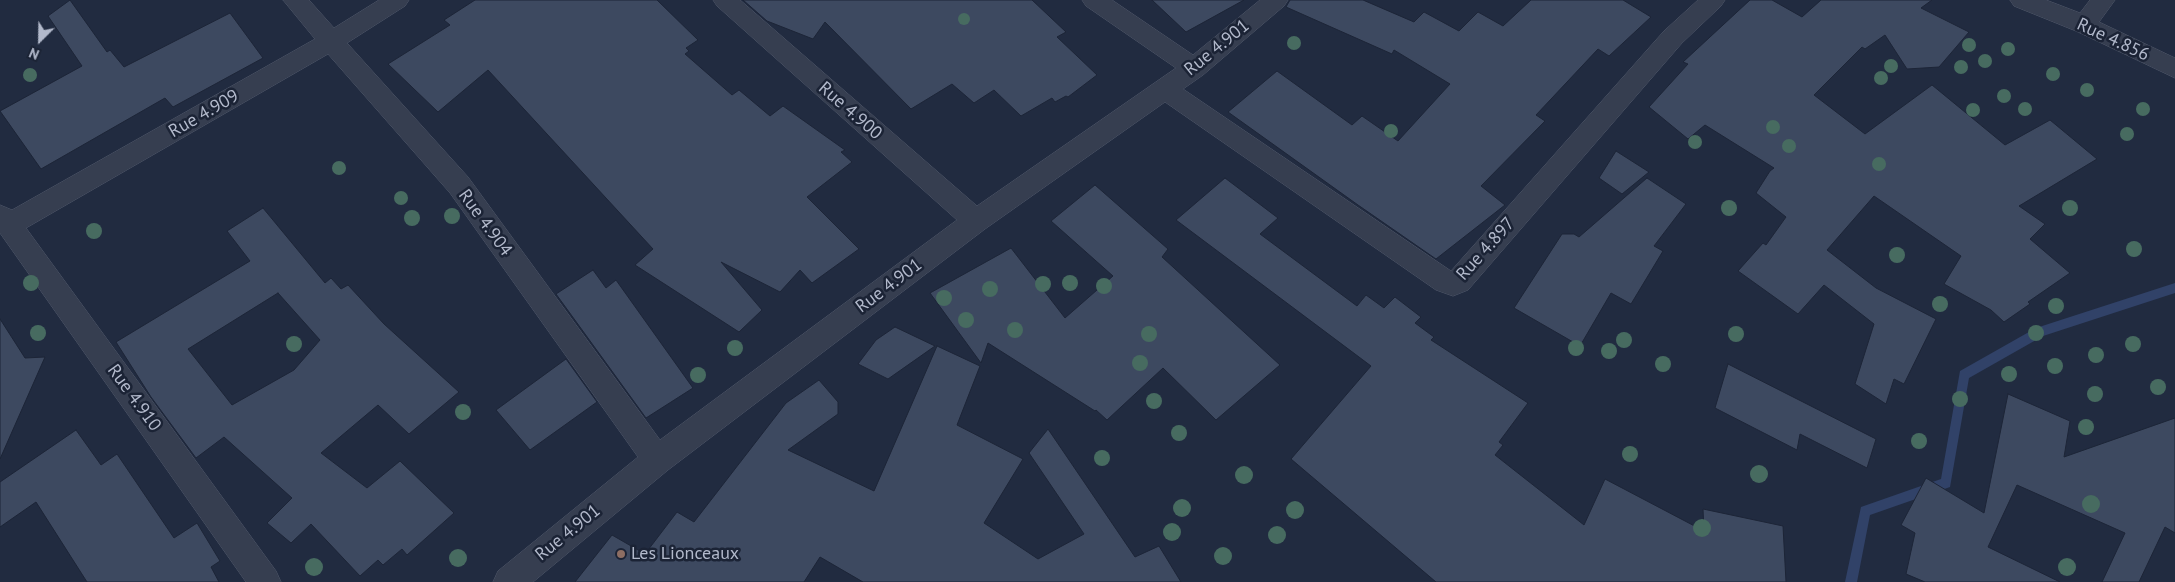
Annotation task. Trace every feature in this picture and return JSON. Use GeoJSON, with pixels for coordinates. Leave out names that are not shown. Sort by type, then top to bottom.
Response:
{"type":"FeatureCollection","features":[{"type":"Feature","properties":{"kind":"street","name":"Rue 4.904"},"geometry":{"type":"LineString","coordinates":[[295,0],[459,185],[563,332],[658,460]]}},
{"type":"Feature","properties":{"kind":"street","name":"Rue 4.909"},"geometry":{"type":"LineString","coordinates":[[4,221],[331,41],[397,0]]}},
{"type":"Feature","properties":{"kind":"street","name":"Rue 4.900"},"geometry":{"type":"LineString","coordinates":[[725,0],[976,221]]}},
{"type":"Feature","properties":{"kind":"street"},"geometry":{"type":"LineString","coordinates":[[1094,0],[1194,68]]}},
{"type":"Feature","properties":{"kind":"street","name":"Rue 4.901"},"geometry":{"type":"LineString","coordinates":[[509,582],[658,460],[976,221],[1194,68],[1276,0]]}},
{"type":"Feature","properties":{"kind":"street","name":"Rue 4.897"},"geometry":{"type":"LineString","coordinates":[[1165,89],[1446,282],[1453,284],[1458,282],[1673,36],[1713,0]]}},
{"type":"Feature","properties":{"kind":"street","name":"Rue 4.856"},"geometry":{"type":"LineString","coordinates":[[2022,0],[2084,25],[2175,69]]}},
{"type":"Feature","properties":{"kind":"street"},"geometry":{"type":"LineString","coordinates":[[2084,25],[2103,0]]}},
{"type":"Feature","properties":{"kind":"street","name":"Rue 4.910"},"geometry":{"type":"LineString","coordinates":[[4,221],[265,582]]}},
{"type":"Feature","properties":{"kind":"building"},"geometry":{"type":"Polygon","coordinates":[[[70,0],[107,52],[110,50],[124,67],[230,13],[263,58],[173,107],[165,98],[41,169],[0,111],[82,66],[48,16],[70,0]]]}},
{"type":"Feature","properties":{"kind":"building"},"geometry":{"type":"Polygon","coordinates":[[[475,0],[657,0],[698,40],[686,48],[689,51],[685,54],[732,95],[739,90],[770,116],[783,106],[845,150],[841,152],[852,162],[807,197],[859,249],[812,283],[800,270],[780,292],[721,262],[762,310],[739,332],[635,265],[653,249],[488,70],[438,112],[388,64],[450,25],[444,20],[475,0]]]}},
{"type":"Feature","properties":{"kind":"building"},"geometry":{"type":"Polygon","coordinates":[[[743,0],[1032,0],[1066,32],[1057,37],[1097,75],[1068,97],[1066,96],[1055,102],[1052,98],[1021,116],[994,90],[974,103],[952,84],[911,109],[825,22],[813,39],[767,21],[743,0]]]}},
{"type":"Feature","properties":{"kind":"building"},"geometry":{"type":"Polygon","coordinates":[[[1152,0],[1244,0],[1186,32],[1152,0]]]}},
{"type":"Feature","properties":{"kind":"building"},"geometry":{"type":"Polygon","coordinates":[[[1290,0],[1363,0],[1414,22],[1424,12],[1459,31],[1478,12],[1503,26],[1531,0],[1623,0],[1651,17],[1609,56],[1598,49],[1536,115],[1545,121],[1481,186],[1505,205],[1436,259],[1228,112],[1277,71],[1352,125],[1362,116],[1398,141],[1450,84],[1394,50],[1392,54],[1286,7],[1290,0]]]}},
{"type":"Feature","properties":{"kind":"building"},"geometry":{"type":"Polygon","coordinates":[[[1750,0],[1772,0],[1802,17],[1821,0],[1932,0],[1921,8],[1969,32],[1939,67],[1907,69],[1885,35],[1865,49],[1862,47],[1814,95],[1865,134],[1932,85],[2005,145],[2050,120],[2097,159],[2019,206],[2045,224],[2030,239],[2070,273],[2028,302],[2030,304],[2004,322],[1991,310],[1944,284],[1961,256],[1874,196],[1827,250],[1876,288],[1936,319],[1904,384],[1894,379],[1886,404],[1855,384],[1874,324],[1824,285],[1798,314],[1738,271],[1763,243],[1766,245],[1786,217],[1756,193],[1774,168],[1705,125],[1688,139],[1649,107],[1688,64],[1683,62],[1750,0]]]}},
{"type":"Feature","properties":{"kind":"building"},"geometry":{"type":"Polygon","coordinates":[[[1616,151],[1649,172],[1622,194],[1599,178],[1616,151]]]}},
{"type":"Feature","properties":{"kind":"building"},"geometry":{"type":"Polygon","coordinates":[[[1225,178],[1278,218],[1260,234],[1357,306],[1366,295],[1384,308],[1395,297],[1421,317],[1415,323],[1434,337],[1431,340],[1528,403],[1499,442],[1503,445],[1495,455],[1584,525],[1605,479],[1704,531],[1703,509],[1783,526],[1786,582],[1436,582],[1291,459],[1371,366],[1176,220],[1225,178]]]}},
{"type":"Feature","properties":{"kind":"building"},"geometry":{"type":"Polygon","coordinates":[[[1647,178],[1686,204],[1654,246],[1663,251],[1631,304],[1611,293],[1580,346],[1514,308],[1562,234],[1574,234],[1579,237],[1647,178]]]}},
{"type":"Feature","properties":{"kind":"building"},"geometry":{"type":"Polygon","coordinates":[[[1095,185],[1168,249],[1162,257],[1280,365],[1216,420],[1163,368],[1107,420],[1096,410],[988,343],[981,363],[930,293],[1011,248],[1065,318],[1113,276],[1051,221],[1095,185]]]}},
{"type":"Feature","properties":{"kind":"building"},"geometry":{"type":"Polygon","coordinates":[[[263,208],[325,283],[331,278],[341,289],[348,285],[384,324],[459,392],[409,434],[378,405],[321,453],[367,488],[400,461],[454,513],[407,555],[402,549],[383,565],[378,560],[360,576],[311,524],[291,543],[267,523],[292,498],[224,437],[196,458],[151,397],[116,342],[250,261],[227,231],[263,208]],[[278,293],[188,349],[232,405],[294,370],[320,340],[278,293]]]}},
{"type":"Feature","properties":{"kind":"building"},"geometry":{"type":"Polygon","coordinates":[[[593,270],[606,288],[616,280],[693,388],[646,418],[556,294],[593,270]]]}},
{"type":"Feature","properties":{"kind":"building"},"geometry":{"type":"Polygon","coordinates":[[[0,319],[25,358],[45,357],[0,459],[0,319]]]}},
{"type":"Feature","properties":{"kind":"building"},"geometry":{"type":"Polygon","coordinates":[[[895,327],[935,346],[888,379],[858,364],[876,340],[895,327]]]}},
{"type":"Feature","properties":{"kind":"building"},"geometry":{"type":"Polygon","coordinates":[[[937,346],[980,366],[957,425],[1023,459],[984,523],[1038,559],[1084,534],[1029,453],[1048,429],[1135,557],[1159,546],[1181,582],[863,582],[820,557],[804,582],[575,582],[612,535],[645,554],[677,512],[694,522],[786,403],[819,380],[838,402],[838,414],[788,450],[874,491],[937,346]]]}},
{"type":"Feature","properties":{"kind":"building"},"geometry":{"type":"Polygon","coordinates":[[[566,359],[597,402],[530,450],[496,410],[566,359]]]}},
{"type":"Feature","properties":{"kind":"building"},"geometry":{"type":"Polygon","coordinates":[[[1728,364],[1876,439],[1867,468],[1800,434],[1797,450],[1715,408],[1728,364]]]}},
{"type":"Feature","properties":{"kind":"building"},"geometry":{"type":"Polygon","coordinates":[[[2008,394],[2070,421],[2064,457],[2175,418],[2175,533],[2165,527],[2139,582],[2102,582],[2125,533],[2017,485],[1988,547],[2060,582],[1925,582],[1906,574],[1915,533],[1901,525],[1926,478],[1984,513],[2008,394]]]}},
{"type":"Feature","properties":{"kind":"building"},"geometry":{"type":"Polygon","coordinates":[[[76,430],[101,465],[117,454],[174,538],[197,523],[220,561],[211,567],[219,582],[87,582],[36,502],[0,527],[0,482],[76,430]]]}},
{"type":"Feature","properties":{"kind":"waterway"},"geometry":{"type":"LineString","coordinates":[[1851,582],[1865,511],[1946,483],[1964,375],[2040,332],[2175,288]]}},
{"type":"Feature","properties":{"kind":"place","name":"Les Lionceaux"},"geometry":{"type":"Point","coordinates":[621,554]}}]}
